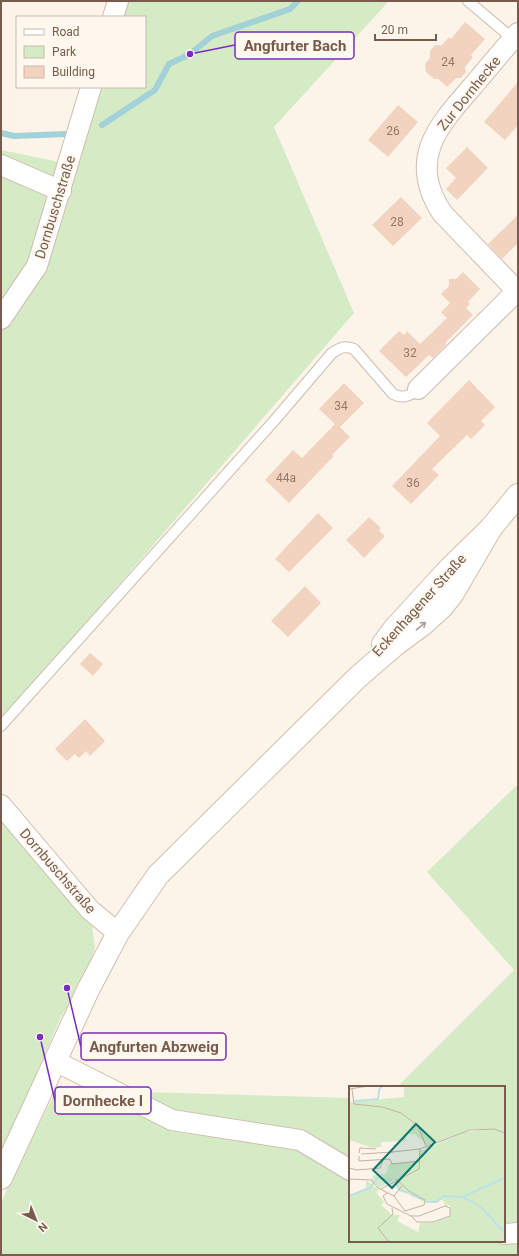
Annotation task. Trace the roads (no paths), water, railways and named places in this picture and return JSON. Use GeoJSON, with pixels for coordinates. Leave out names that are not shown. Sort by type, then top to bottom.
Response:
{"type":"FeatureCollection","features":[{"type":"Feature","properties":{"kind":"main road","name":"Eckenhagener Straße"},"geometry":{"type":"LineString","coordinates":[[1,1178],[88,990],[118,933],[158,875],[358,677],[442,607],[453,593],[491,528],[518,495]]}},
{"type":"Feature","properties":{"kind":"street"},"geometry":{"type":"LineString","coordinates":[[113,16],[118,1]]}},
{"type":"Feature","properties":{"kind":"street","name":"Zur Dornhecke"},"geometry":{"type":"LineString","coordinates":[[418,389],[518,290],[442,213],[435,202],[427,177],[427,163],[430,146],[442,122],[516,36]]}},
{"type":"Feature","properties":{"kind":"street","name":"Dornbuschstraße"},"geometry":{"type":"LineString","coordinates":[[1,319],[37,266],[61,191],[91,88]]}},
{"type":"Feature","properties":{"kind":"street"},"geometry":{"type":"LineString","coordinates":[[1,165],[61,191]]}},
{"type":"Feature","properties":{"kind":"street","name":"Dornbuschstraße"},"geometry":{"type":"LineString","coordinates":[[1,805],[90,910],[118,933]]}},
{"type":"Feature","properties":{"kind":"street"},"geometry":{"type":"LineString","coordinates":[[55,1061],[172,1120],[300,1140],[349,1169]]}},
{"type":"Feature","properties":{"kind":"street"},"geometry":{"type":"LineString","coordinates":[[505,1234],[518,1233]]}},
{"type":"Feature","properties":{"kind":"lane"},"geometry":{"type":"LineString","coordinates":[[468,1],[516,36]]}},
{"type":"Feature","properties":{"kind":"lane","name":"Zur Dornhecke"},"geometry":{"type":"LineString","coordinates":[[1,726],[274,421],[332,353],[347,346],[354,349],[393,394],[399,397],[411,394],[418,389]]}},
{"type":"Feature","properties":{"kind":"waterway"},"geometry":{"type":"LineString","coordinates":[[102,125],[155,90],[169,64],[190,54],[212,36],[290,9],[298,1]]}},
{"type":"Feature","properties":{"kind":"waterway"},"geometry":{"type":"LineString","coordinates":[[1,133],[14,136],[67,134]]}},
{"type":"Feature","properties":{"kind":"place","name":"Angfurter Bach"},"geometry":{"type":"Point","coordinates":[190,54]}},
{"type":"Feature","properties":{"kind":"place","name":"Angfurten Abzweig"},"geometry":{"type":"Point","coordinates":[67,988]}},
{"type":"Feature","properties":{"kind":"place","name":"Dornhecke I"},"geometry":{"type":"Point","coordinates":[40,1037]}}]}
